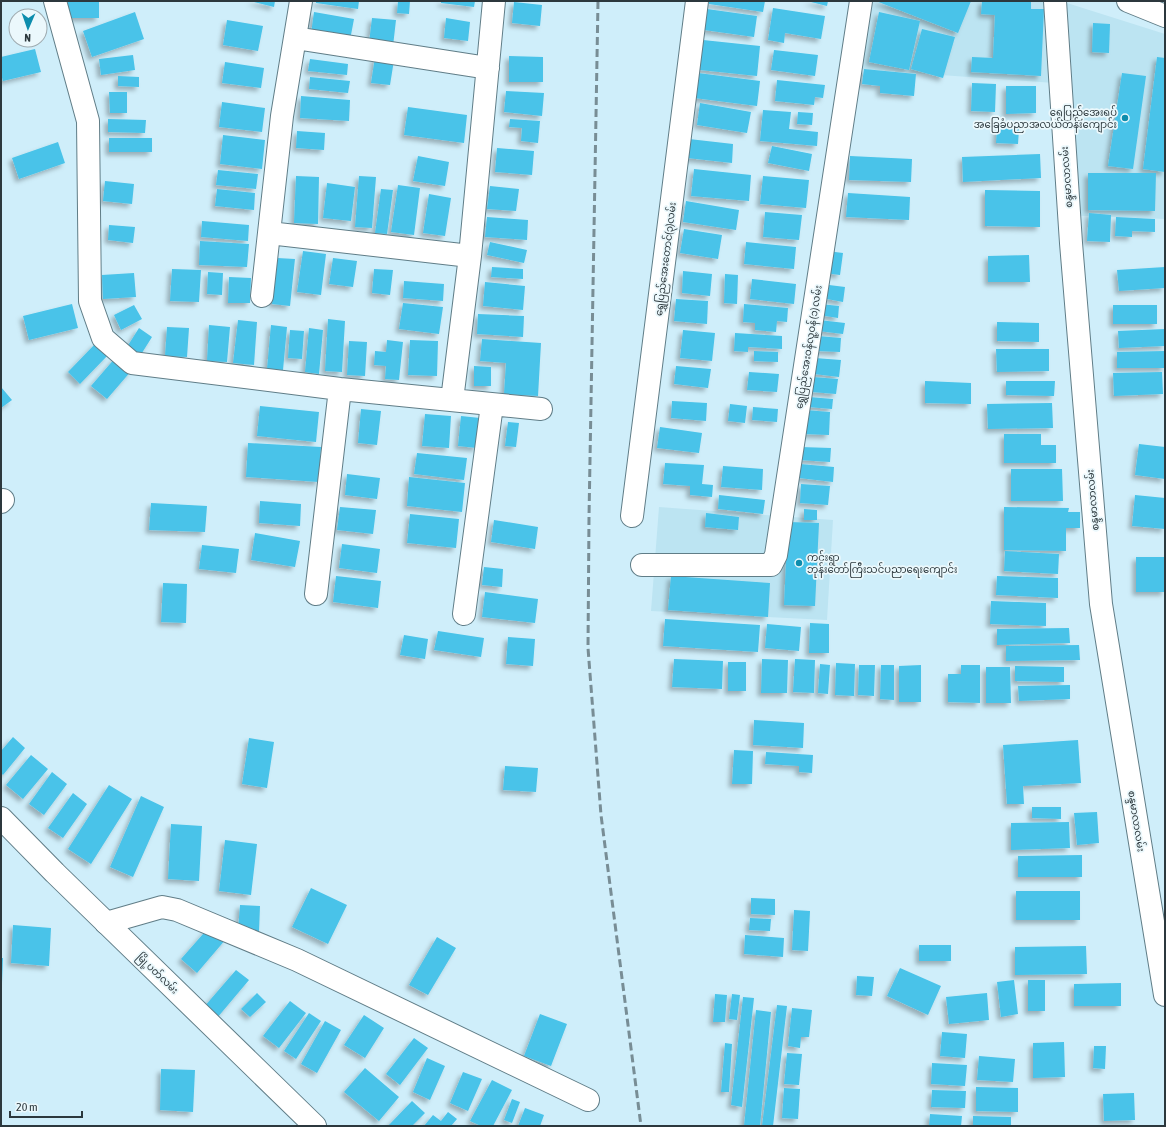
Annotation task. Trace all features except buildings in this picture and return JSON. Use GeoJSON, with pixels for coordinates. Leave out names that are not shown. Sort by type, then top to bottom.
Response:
{"type":"FeatureCollection","features":[{"type":"Feature","properties":{"kind":"street"},"geometry":{"type":"LineString","coordinates":[[55,1],[88,122],[90,301],[103,338],[132,363],[340,389],[541,410]]}},
{"type":"Feature","properties":{"kind":"street"},"geometry":{"type":"LineString","coordinates":[[262,296],[282,116],[301,1]]}},
{"type":"Feature","properties":{"kind":"street"},"geometry":{"type":"LineString","coordinates":[[452,400],[470,256],[494,1]]}},
{"type":"Feature","properties":{"kind":"street","name":"ရွှေပြည်အေးတောင်(၃)လမ်း"},"geometry":{"type":"LineString","coordinates":[[632,516],[697,1]]}},
{"type":"Feature","properties":{"kind":"street","name":"ရွှေပြည်အေးဝန်လူ့ဝန် (၁) လမ်း"},"geometry":{"type":"LineString","coordinates":[[642,565],[771,565],[776,555],[861,1]]}},
{"type":"Feature","properties":{"kind":"street","name":"စန္ဒမာလာလမ်း"},"geometry":{"type":"LineString","coordinates":[[1055,1],[1070,243],[1101,604],[1165,995]]}},
{"type":"Feature","properties":{"kind":"street"},"geometry":{"type":"LineString","coordinates":[[1128,1],[1165,16]]}},
{"type":"Feature","properties":{"kind":"street"},"geometry":{"type":"LineString","coordinates":[[295,38],[488,68]]}},
{"type":"Feature","properties":{"kind":"street"},"geometry":{"type":"LineString","coordinates":[[269,233],[470,256]]}},
{"type":"Feature","properties":{"kind":"street"},"geometry":{"type":"LineString","coordinates":[[316,594],[340,389]]}},
{"type":"Feature","properties":{"kind":"street"},"geometry":{"type":"LineString","coordinates":[[464,614],[492,405]]}},
{"type":"Feature","properties":{"kind":"street","name":"မြို့ပတ်လမ်း"},"geometry":{"type":"LineString","coordinates":[[1,818],[106,923],[315,1126]]}},
{"type":"Feature","properties":{"kind":"street"},"geometry":{"type":"LineString","coordinates":[[106,923],[162,906],[177,910],[297,960],[588,1100]]}},
{"type":"Feature","properties":{"kind":"shaded area"},"geometry":{"type":"Polygon","coordinates":[[[860,1],[1051,1],[1054,83],[856,69],[860,1]]]}},
{"type":"Feature","properties":{"kind":"shaded area"},"geometry":{"type":"Polygon","coordinates":[[[1067,3],[1165,34],[1165,219],[1062,215],[1067,3]]]}},
{"type":"Feature","properties":{"kind":"shaded area"},"geometry":{"type":"Polygon","coordinates":[[[659,507],[833,520],[827,620],[651,611],[659,507]]]}},
{"type":"Feature","properties":{"kind":"railway"},"geometry":{"type":"LineString","coordinates":[[598,1],[588,648],[601,815],[641,1126]]}},
{"type":"Feature","properties":{"kind":"place","name":"ရွှေပြည်အေးရပ် အခြေခံပညာအလယ်တန်းကျောင်း"},"geometry":{"type":"Point","coordinates":[1125,118]}},
{"type":"Feature","properties":{"kind":"place","name":"ကင်းရွာ ဘုန်းတော်ကြီးသင်ပညာရေးကျောင်း"},"geometry":{"type":"Point","coordinates":[799,563]}}]}
